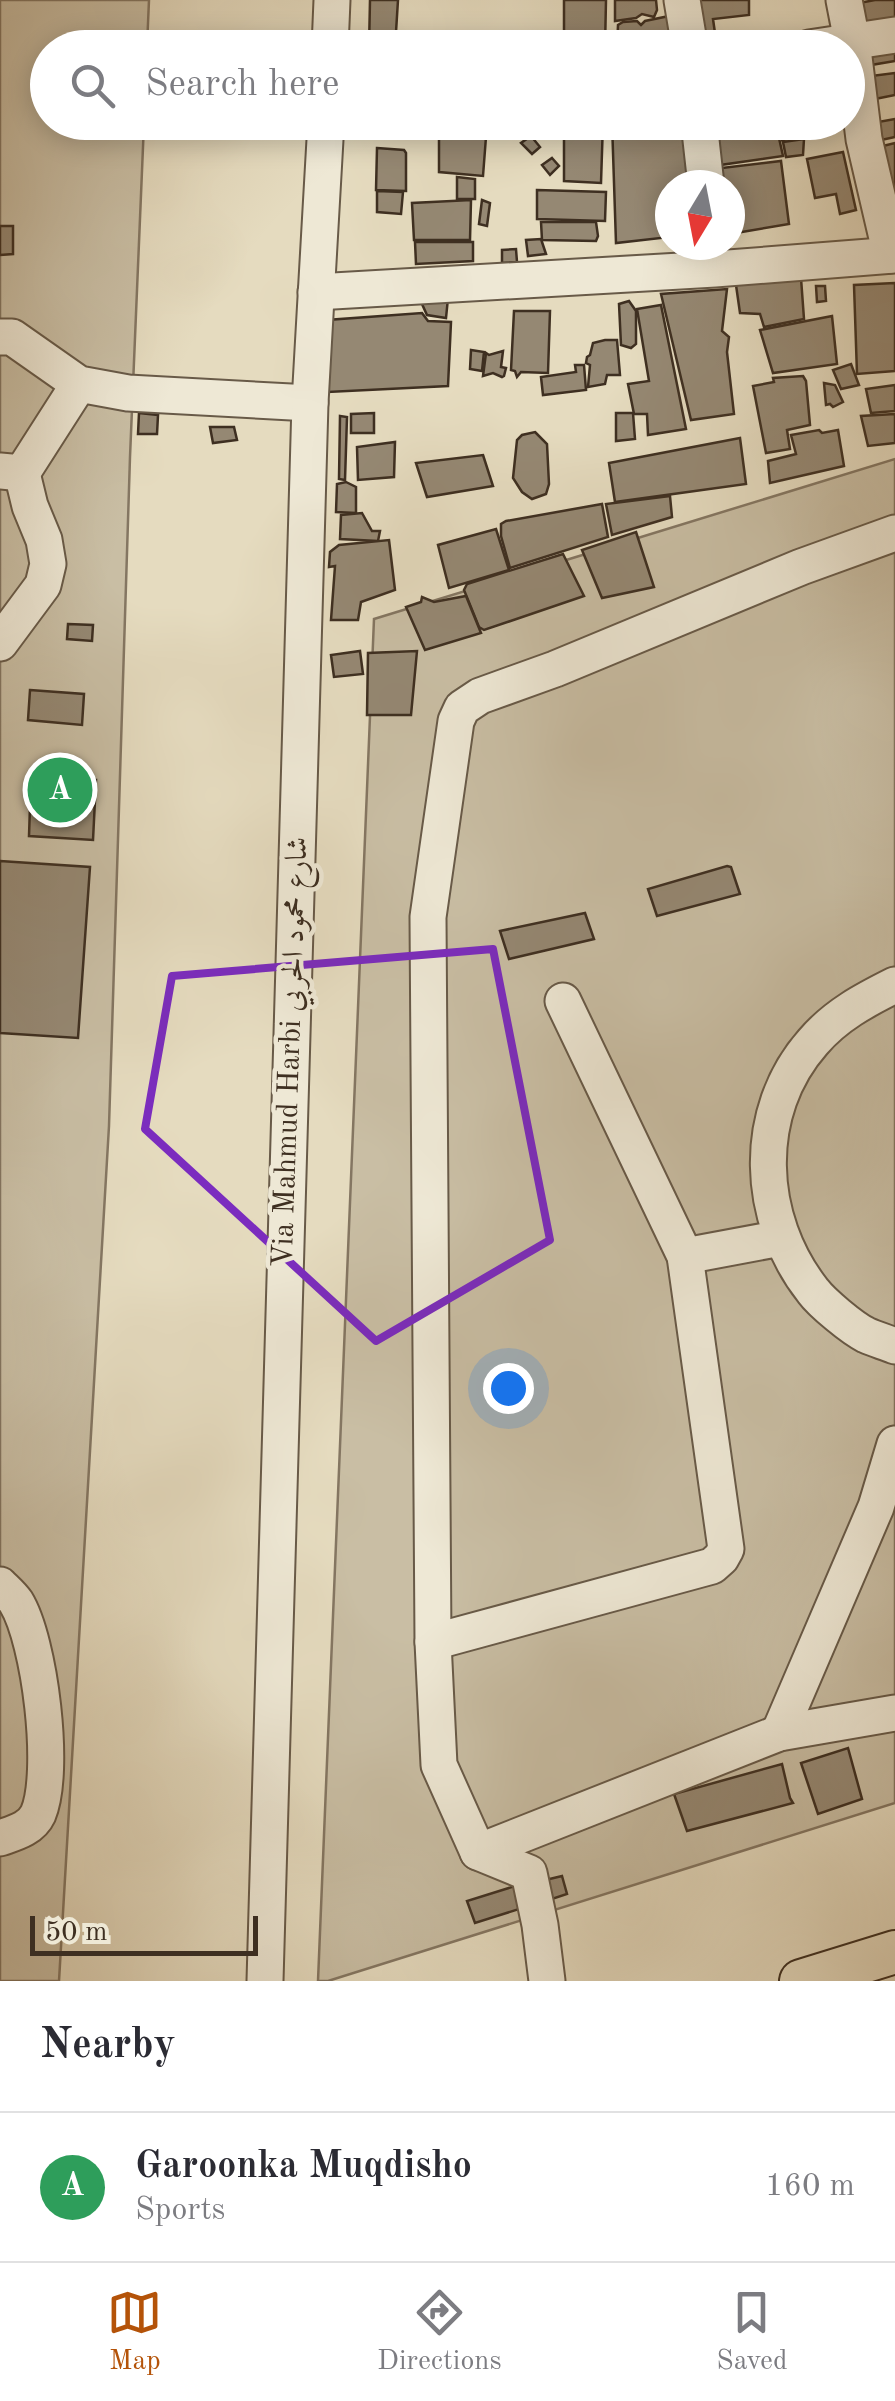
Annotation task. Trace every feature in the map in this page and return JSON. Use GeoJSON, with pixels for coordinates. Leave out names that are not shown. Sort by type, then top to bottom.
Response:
{"type":"FeatureCollection","features":[{"type":"Feature","properties":{"kind":"main road"},"geometry":{"type":"LineString","coordinates":[[801,1981],[895,1952]]}},
{"type":"Feature","properties":{"kind":"street"},"geometry":{"type":"LineString","coordinates":[[331,30],[332,0]]}},
{"type":"Feature","properties":{"kind":"street"},"geometry":{"type":"LineString","coordinates":[[682,0],[687,30]]}},
{"type":"Feature","properties":{"kind":"street"},"geometry":{"type":"LineString","coordinates":[[844,0],[850,30]]}},
{"type":"Feature","properties":{"kind":"street"},"geometry":{"type":"LineString","coordinates":[[865,39],[895,35]]}},
{"type":"Feature","properties":{"kind":"street","name":"Via Mahmud Harbi شارع محمود الحربي"},"geometry":{"type":"LineString","coordinates":[[265,1981],[310,403],[325,140]]}},
{"type":"Feature","properties":{"kind":"street"},"geometry":{"type":"LineString","coordinates":[[701,140],[704,170]]}},
{"type":"Feature","properties":{"kind":"street"},"geometry":{"type":"LineString","coordinates":[[745,257],[893,255],[864,140]]}},
{"type":"Feature","properties":{"kind":"street"},"geometry":{"type":"LineString","coordinates":[[316,292],[680,260]]}},
{"type":"Feature","properties":{"kind":"street"},"geometry":{"type":"LineString","coordinates":[[0,337],[12,338],[78,384],[128,393],[310,403]]}},
{"type":"Feature","properties":{"kind":"street"},"geometry":{"type":"LineString","coordinates":[[0,643],[43,584],[48,564],[44,540],[11,472],[78,384]]}},
{"type":"Feature","properties":{"kind":"street"},"geometry":{"type":"LineString","coordinates":[[547,1981],[529,1873],[478,1852],[439,1765],[433,1642],[428,917],[456,721],[462,708],[480,696],[800,567],[895,533]]}},
{"type":"Feature","properties":{"kind":"street"},"geometry":{"type":"LineString","coordinates":[[895,984],[850,1008],[812,1042],[784,1086],[769,1136],[768,1187],[781,1238],[814,1292],[862,1333],[895,1346]]}},
{"type":"Feature","properties":{"kind":"street"},"geometry":{"type":"LineString","coordinates":[[433,1642],[712,1566],[726,1548],[685,1256],[563,1002]]}},
{"type":"Feature","properties":{"kind":"street"},"geometry":{"type":"LineString","coordinates":[[685,1256],[781,1238]]}},
{"type":"Feature","properties":{"kind":"street"},"geometry":{"type":"LineString","coordinates":[[779,1732],[876,1506],[895,1444]]}},
{"type":"Feature","properties":{"kind":"street"},"geometry":{"type":"LineString","coordinates":[[0,1585],[16,1602],[30,1639],[46,1722],[45,1782],[37,1817],[22,1830],[0,1838]]}},
{"type":"Feature","properties":{"kind":"street"},"geometry":{"type":"LineString","coordinates":[[478,1852],[779,1732],[895,1713]]}},
{"type":"Feature","properties":{"kind":"highlighted area"},"geometry":{"type":"Polygon","coordinates":[[[493,949],[550,1240],[376,1341],[145,1129],[172,976],[493,949]]]}},
{"type":"Feature","properties":{"kind":"shaded area"},"geometry":{"type":"Polygon","coordinates":[[[0,0],[149,0],[148,30],[30,30],[30,140],[143,140],[109,1126],[59,1981],[0,1981],[0,0]]]}},
{"type":"Feature","properties":{"kind":"shaded area"},"geometry":{"type":"Polygon","coordinates":[[[895,459],[895,1803],[318,1981],[374,619],[895,459]]]}},
{"type":"Feature","properties":{"kind":"building"},"geometry":{"type":"Polygon","coordinates":[[[370,0],[398,0],[396,30],[369,30],[370,0]]]}},
{"type":"Feature","properties":{"kind":"building"},"geometry":{"type":"Polygon","coordinates":[[[564,0],[606,0],[605,30],[564,30],[564,0]]]}},
{"type":"Feature","properties":{"kind":"building"},"geometry":{"type":"Polygon","coordinates":[[[615,0],[656,0],[657,10],[654,17],[642,14],[615,21],[615,0]]]}},
{"type":"Feature","properties":{"kind":"building"},"geometry":{"type":"Polygon","coordinates":[[[686,0],[749,0],[749,15],[713,19],[715,30],[691,30],[686,0]]]}},
{"type":"Feature","properties":{"kind":"building"},"geometry":{"type":"Polygon","coordinates":[[[895,0],[895,18],[865,24],[859,3],[895,0]]]}},
{"type":"Feature","properties":{"kind":"building"},"geometry":{"type":"Polygon","coordinates":[[[674,15],[678,30],[618,30],[623,22],[637,21],[641,25],[674,15]]]}},
{"type":"Feature","properties":{"kind":"building"},"geometry":{"type":"Polygon","coordinates":[[[895,44],[895,61],[871,65],[865,47],[895,44]]]}},
{"type":"Feature","properties":{"kind":"building"},"geometry":{"type":"Polygon","coordinates":[[[895,73],[895,95],[875,99],[871,76],[895,73]]]}},
{"type":"Feature","properties":{"kind":"building"},"geometry":{"type":"Polygon","coordinates":[[[895,119],[895,137],[872,142],[867,124],[895,119]]]}},
{"type":"Feature","properties":{"kind":"building"},"geometry":{"type":"Polygon","coordinates":[[[439,140],[486,140],[483,176],[439,172],[439,140]]]}},
{"type":"Feature","properties":{"kind":"building"},"geometry":{"type":"Polygon","coordinates":[[[534,140],[540,147],[532,154],[521,143],[534,140]]]}},
{"type":"Feature","properties":{"kind":"building"},"geometry":{"type":"Polygon","coordinates":[[[564,140],[602,140],[601,183],[564,181],[564,140]]]}},
{"type":"Feature","properties":{"kind":"building"},"geometry":{"type":"Polygon","coordinates":[[[613,140],[691,140],[695,170],[655,170],[655,239],[616,243],[613,140]]]}},
{"type":"Feature","properties":{"kind":"building"},"geometry":{"type":"Polygon","coordinates":[[[707,140],[779,140],[783,156],[713,166],[707,140]]]}},
{"type":"Feature","properties":{"kind":"building"},"geometry":{"type":"Polygon","coordinates":[[[804,140],[803,155],[786,157],[783,142],[804,140]]]}},
{"type":"Feature","properties":{"kind":"building"},"geometry":{"type":"Polygon","coordinates":[[[895,143],[895,200],[883,146],[895,143]]]}},
{"type":"Feature","properties":{"kind":"building"},"geometry":{"type":"Polygon","coordinates":[[[377,148],[404,150],[406,191],[376,190],[377,148]]]}},
{"type":"Feature","properties":{"kind":"building"},"geometry":{"type":"Polygon","coordinates":[[[843,152],[856,210],[840,214],[836,194],[815,198],[807,159],[843,152]]]}},
{"type":"Feature","properties":{"kind":"building"},"geometry":{"type":"Polygon","coordinates":[[[552,158],[559,166],[550,175],[542,165],[552,158]]]}},
{"type":"Feature","properties":{"kind":"building"},"geometry":{"type":"Polygon","coordinates":[[[781,161],[789,224],[745,231],[745,170],[713,169],[781,161]]]}},
{"type":"Feature","properties":{"kind":"building"},"geometry":{"type":"Polygon","coordinates":[[[457,177],[475,179],[475,199],[457,199],[457,177]]]}},
{"type":"Feature","properties":{"kind":"building"},"geometry":{"type":"Polygon","coordinates":[[[537,190],[606,192],[605,221],[537,219],[537,190]]]}},
{"type":"Feature","properties":{"kind":"building"},"geometry":{"type":"Polygon","coordinates":[[[377,191],[403,192],[401,214],[377,212],[377,191]]]}},
{"type":"Feature","properties":{"kind":"building"},"geometry":{"type":"Polygon","coordinates":[[[471,200],[470,240],[414,240],[412,203],[471,200]]]}},
{"type":"Feature","properties":{"kind":"building"},"geometry":{"type":"Polygon","coordinates":[[[482,200],[490,203],[487,226],[479,224],[482,200]]]}},
{"type":"Feature","properties":{"kind":"building"},"geometry":{"type":"Polygon","coordinates":[[[541,222],[596,222],[598,236],[596,241],[542,240],[541,222]]]}},
{"type":"Feature","properties":{"kind":"building"},"geometry":{"type":"Polygon","coordinates":[[[0,226],[13,226],[13,254],[0,255],[0,226]]]}},
{"type":"Feature","properties":{"kind":"building"},"geometry":{"type":"Polygon","coordinates":[[[541,239],[546,254],[528,256],[526,240],[541,239]]]}},
{"type":"Feature","properties":{"kind":"building"},"geometry":{"type":"Polygon","coordinates":[[[415,242],[473,242],[473,261],[416,264],[415,242]]]}},
{"type":"Feature","properties":{"kind":"building"},"geometry":{"type":"Polygon","coordinates":[[[516,249],[517,262],[502,263],[502,250],[516,249]]]}},
{"type":"Feature","properties":{"kind":"building"},"geometry":{"type":"Polygon","coordinates":[[[801,278],[804,319],[764,327],[760,314],[740,313],[736,285],[801,278]]]}},
{"type":"Feature","properties":{"kind":"building"},"geometry":{"type":"Polygon","coordinates":[[[895,283],[895,371],[857,374],[854,285],[895,283]]]}},
{"type":"Feature","properties":{"kind":"building"},"geometry":{"type":"Polygon","coordinates":[[[816,286],[825,286],[826,301],[817,302],[816,286]]]}},
{"type":"Feature","properties":{"kind":"building"},"geometry":{"type":"Polygon","coordinates":[[[727,289],[722,331],[729,337],[734,414],[691,420],[661,294],[727,289]]]}},
{"type":"Feature","properties":{"kind":"building"},"geometry":{"type":"Polygon","coordinates":[[[423,295],[448,298],[446,318],[427,315],[423,295]]]}},
{"type":"Feature","properties":{"kind":"building"},"geometry":{"type":"Polygon","coordinates":[[[629,301],[636,311],[636,344],[631,348],[621,345],[619,304],[629,301]]]}},
{"type":"Feature","properties":{"kind":"building"},"geometry":{"type":"Polygon","coordinates":[[[661,305],[686,429],[648,435],[647,414],[634,414],[628,384],[649,381],[637,309],[661,305]]]}},
{"type":"Feature","properties":{"kind":"building"},"geometry":{"type":"Polygon","coordinates":[[[514,311],[550,311],[548,373],[521,372],[517,377],[511,370],[514,311]]]}},
{"type":"Feature","properties":{"kind":"building"},"geometry":{"type":"Polygon","coordinates":[[[422,313],[428,321],[451,322],[448,386],[328,392],[327,320],[422,313]]]}},
{"type":"Feature","properties":{"kind":"building"},"geometry":{"type":"Polygon","coordinates":[[[832,316],[837,364],[773,373],[760,330],[832,316]]]}},
{"type":"Feature","properties":{"kind":"building"},"geometry":{"type":"Polygon","coordinates":[[[617,340],[620,375],[607,375],[605,384],[588,387],[587,357],[593,343],[617,340]]]}},
{"type":"Feature","properties":{"kind":"building"},"geometry":{"type":"Polygon","coordinates":[[[471,350],[484,352],[482,371],[470,369],[471,350]]]}},
{"type":"Feature","properties":{"kind":"building"},"geometry":{"type":"Polygon","coordinates":[[[503,351],[504,376],[483,376],[486,353],[503,351]]]}},
{"type":"Feature","properties":{"kind":"building"},"geometry":{"type":"Polygon","coordinates":[[[851,364],[859,385],[841,389],[833,370],[851,364]]]}},
{"type":"Feature","properties":{"kind":"building"},"geometry":{"type":"Polygon","coordinates":[[[575,365],[584,365],[586,390],[543,395],[541,377],[576,372],[575,365]]]}},
{"type":"Feature","properties":{"kind":"building"},"geometry":{"type":"Polygon","coordinates":[[[803,376],[810,425],[787,430],[790,449],[766,453],[753,386],[774,382],[773,378],[803,376]]]}},
{"type":"Feature","properties":{"kind":"building"},"geometry":{"type":"Polygon","coordinates":[[[824,383],[835,385],[843,402],[833,407],[826,405],[824,383]]]}},
{"type":"Feature","properties":{"kind":"building"},"geometry":{"type":"Polygon","coordinates":[[[895,385],[895,411],[871,413],[866,389],[895,385]]]}},
{"type":"Feature","properties":{"kind":"building"},"geometry":{"type":"Polygon","coordinates":[[[139,413],[158,415],[157,434],[138,434],[139,413]]]}},
{"type":"Feature","properties":{"kind":"building"},"geometry":{"type":"Polygon","coordinates":[[[374,413],[374,433],[351,433],[351,414],[374,413]]]}},
{"type":"Feature","properties":{"kind":"building"},"geometry":{"type":"Polygon","coordinates":[[[616,413],[633,413],[635,439],[616,441],[616,413]]]}},
{"type":"Feature","properties":{"kind":"building"},"geometry":{"type":"Polygon","coordinates":[[[895,414],[895,443],[868,446],[861,416],[895,414]]]}},
{"type":"Feature","properties":{"kind":"building"},"geometry":{"type":"Polygon","coordinates":[[[340,416],[347,417],[345,480],[339,479],[340,416]]]}},
{"type":"Feature","properties":{"kind":"building"},"geometry":{"type":"Polygon","coordinates":[[[210,427],[234,427],[237,440],[213,443],[210,427]]]}},
{"type":"Feature","properties":{"kind":"building"},"geometry":{"type":"Polygon","coordinates":[[[838,430],[844,466],[770,483],[768,461],[796,454],[791,435],[838,430]]]}},
{"type":"Feature","properties":{"kind":"building"},"geometry":{"type":"Polygon","coordinates":[[[535,432],[547,444],[549,484],[546,494],[532,499],[513,478],[517,440],[535,432]]]}},
{"type":"Feature","properties":{"kind":"building"},"geometry":{"type":"Polygon","coordinates":[[[740,438],[746,484],[615,502],[609,463],[740,438]]]}},
{"type":"Feature","properties":{"kind":"building"},"geometry":{"type":"Polygon","coordinates":[[[395,442],[394,477],[358,480],[357,447],[395,442]]]}},
{"type":"Feature","properties":{"kind":"building"},"geometry":{"type":"Polygon","coordinates":[[[483,455],[493,486],[427,497],[416,463],[483,455]]]}},
{"type":"Feature","properties":{"kind":"building"},"geometry":{"type":"Polygon","coordinates":[[[346,482],[356,487],[356,513],[336,512],[337,484],[346,482]]]}},
{"type":"Feature","properties":{"kind":"building"},"geometry":{"type":"Polygon","coordinates":[[[670,496],[672,517],[612,535],[606,504],[670,496]]]}},
{"type":"Feature","properties":{"kind":"building"},"geometry":{"type":"Polygon","coordinates":[[[602,504],[608,537],[510,568],[501,524],[602,504]]]}},
{"type":"Feature","properties":{"kind":"building"},"geometry":{"type":"Polygon","coordinates":[[[362,513],[372,531],[380,531],[378,541],[340,539],[341,515],[362,513]]]}},
{"type":"Feature","properties":{"kind":"building"},"geometry":{"type":"Polygon","coordinates":[[[496,529],[509,570],[449,588],[438,545],[496,529]]]}},
{"type":"Feature","properties":{"kind":"building"},"geometry":{"type":"Polygon","coordinates":[[[636,532],[654,587],[602,598],[582,550],[636,532]]]}},
{"type":"Feature","properties":{"kind":"building"},"geometry":{"type":"Polygon","coordinates":[[[389,540],[395,590],[361,602],[358,620],[331,620],[335,566],[329,567],[330,552],[339,545],[389,540]]]}},
{"type":"Feature","properties":{"kind":"building"},"geometry":{"type":"Polygon","coordinates":[[[563,554],[584,596],[484,630],[479,627],[464,590],[467,584],[563,554]]]}},
{"type":"Feature","properties":{"kind":"building"},"geometry":{"type":"Polygon","coordinates":[[[466,596],[481,633],[425,650],[406,607],[421,602],[422,597],[434,602],[466,596]]]}},
{"type":"Feature","properties":{"kind":"building"},"geometry":{"type":"Polygon","coordinates":[[[68,624],[93,625],[92,641],[67,639],[68,624]]]}},
{"type":"Feature","properties":{"kind":"building"},"geometry":{"type":"Polygon","coordinates":[[[360,651],[363,674],[334,677],[331,655],[360,651]]]}},
{"type":"Feature","properties":{"kind":"building"},"geometry":{"type":"Polygon","coordinates":[[[417,651],[411,715],[367,715],[368,653],[417,651]]]}},
{"type":"Feature","properties":{"kind":"building"},"geometry":{"type":"Polygon","coordinates":[[[30,690],[84,694],[82,725],[28,720],[30,690]]]}},
{"type":"Feature","properties":{"kind":"building"},"geometry":{"type":"Polygon","coordinates":[[[31,777],[96,780],[93,840],[29,836],[31,777]]]}},
{"type":"Feature","properties":{"kind":"building"},"geometry":{"type":"Polygon","coordinates":[[[0,861],[90,867],[78,1038],[0,1033],[0,861]]]}},
{"type":"Feature","properties":{"kind":"building"},"geometry":{"type":"Polygon","coordinates":[[[731,867],[740,894],[657,916],[648,889],[731,867]]]}},
{"type":"Feature","properties":{"kind":"building"},"geometry":{"type":"Polygon","coordinates":[[[585,913],[594,939],[509,959],[500,931],[585,913]]]}},
{"type":"Feature","properties":{"kind":"building"},"geometry":{"type":"Polygon","coordinates":[[[848,1748],[862,1799],[818,1814],[801,1763],[848,1748]]]}},
{"type":"Feature","properties":{"kind":"building"},"geometry":{"type":"Polygon","coordinates":[[[782,1764],[793,1803],[687,1831],[674,1794],[782,1764]]]}},
{"type":"Feature","properties":{"kind":"building"},"geometry":{"type":"Polygon","coordinates":[[[562,1876],[567,1894],[540,1903],[533,1883],[562,1876]]]}},
{"type":"Feature","properties":{"kind":"building"},"geometry":{"type":"Polygon","coordinates":[[[528,1882],[535,1904],[475,1923],[467,1901],[528,1882]]]}},
{"type":"Feature","properties":{"kind":"place","name":"Garoonka Muqdisho"},"geometry":{"type":"Point","coordinates":[60,790]}}]}
